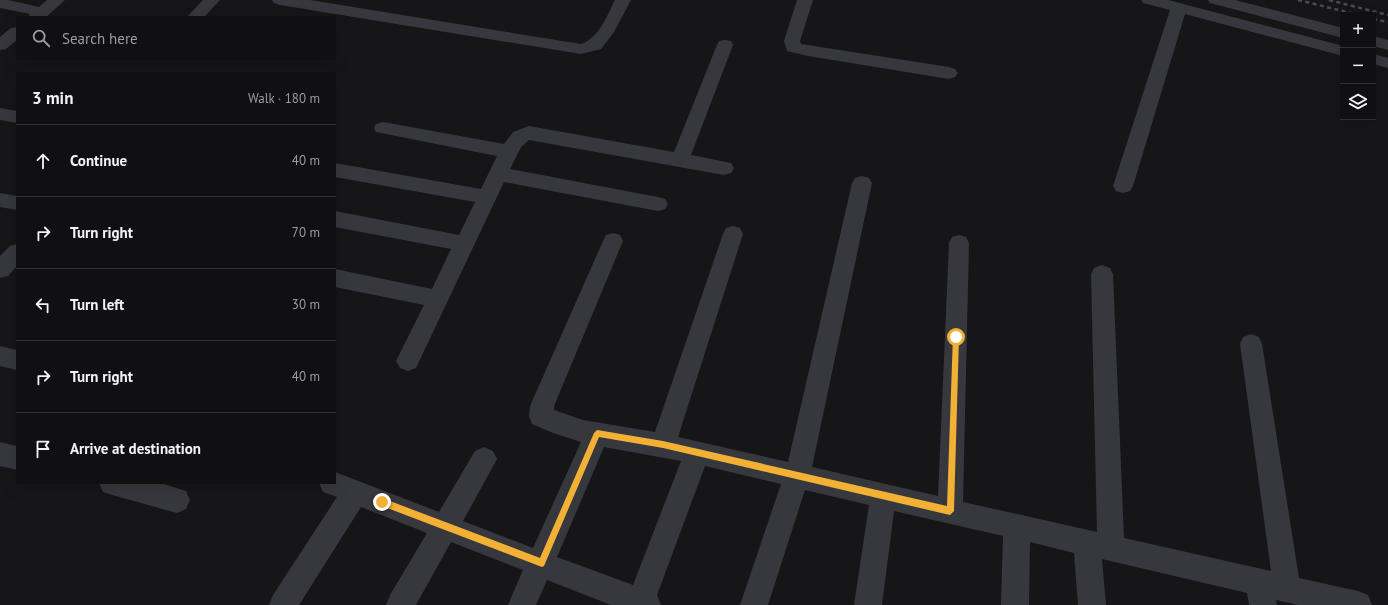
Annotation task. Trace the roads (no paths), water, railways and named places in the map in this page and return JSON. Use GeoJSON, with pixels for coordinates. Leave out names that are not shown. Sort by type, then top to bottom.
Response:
{"type":"FeatureCollection","features":[{"type":"Feature","properties":{"kind":"street"},"geometry":{"type":"LineString","coordinates":[[0,3],[39,15],[57,0]]}},
{"type":"Feature","properties":{"kind":"street"},"geometry":{"type":"LineString","coordinates":[[196,16],[212,0]]}},
{"type":"Feature","properties":{"kind":"street"},"geometry":{"type":"LineString","coordinates":[[280,0],[581,49],[595,45],[606,32],[623,0]]}},
{"type":"Feature","properties":{"kind":"street"},"geometry":{"type":"LineString","coordinates":[[805,0],[792,40],[793,47],[808,51],[949,73]]}},
{"type":"Feature","properties":{"kind":"street"},"geometry":{"type":"LineString","coordinates":[[1149,0],[1340,50]]}},
{"type":"Feature","properties":{"kind":"street"},"geometry":{"type":"LineString","coordinates":[[1216,0],[1340,32]]}},
{"type":"Feature","properties":{"kind":"street"},"geometry":{"type":"LineString","coordinates":[[1122,186],[1180,8]]}},
{"type":"Feature","properties":{"kind":"street"},"geometry":{"type":"LineString","coordinates":[[0,45],[16,33]]}},
{"type":"Feature","properties":{"kind":"street"},"geometry":{"type":"LineString","coordinates":[[1376,42],[1388,45]]}},
{"type":"Feature","properties":{"kind":"street"},"geometry":{"type":"LineString","coordinates":[[680,160],[725,45]]}},
{"type":"Feature","properties":{"kind":"street"},"geometry":{"type":"LineString","coordinates":[[1376,60],[1388,63]]}},
{"type":"Feature","properties":{"kind":"street"},"geometry":{"type":"LineString","coordinates":[[384,128],[509,152]]}},
{"type":"Feature","properties":{"kind":"street"},"geometry":{"type":"LineString","coordinates":[[408,361],[509,152],[522,134],[529,132],[724,168]]}},
{"type":"Feature","properties":{"kind":"street"},"geometry":{"type":"LineString","coordinates":[[336,170],[488,196]]}},
{"type":"Feature","properties":{"kind":"street"},"geometry":{"type":"LineString","coordinates":[[499,174],[658,204]]}},
{"type":"Feature","properties":{"kind":"street"},"geometry":{"type":"LineString","coordinates":[[754,605],[798,476],[862,183]]}},
{"type":"Feature","properties":{"kind":"street"},"geometry":{"type":"LineString","coordinates":[[0,200],[16,203]]}},
{"type":"Feature","properties":{"kind":"street"},"geometry":{"type":"LineString","coordinates":[[336,219],[465,244]]}},
{"type":"Feature","properties":{"kind":"street"},"geometry":{"type":"LineString","coordinates":[[663,445],[734,234]]}},
{"type":"Feature","properties":{"kind":"street"},"geometry":{"type":"LineString","coordinates":[[613,241],[542,406],[541,416],[552,422],[597,433],[663,445],[1099,545],[1261,593],[1287,589],[1358,605]]}},
{"type":"Feature","properties":{"kind":"street"},"geometry":{"type":"LineString","coordinates":[[950,511],[958,243]]}},
{"type":"Feature","properties":{"kind":"street"},"geometry":{"type":"LineString","coordinates":[[6,271],[16,254]]}},
{"type":"Feature","properties":{"kind":"street"},"geometry":{"type":"LineString","coordinates":[[1092,605],[1099,545],[1102,274]]}},
{"type":"Feature","properties":{"kind":"street"},"geometry":{"type":"LineString","coordinates":[[336,278],[438,298]]}},
{"type":"Feature","properties":{"kind":"street"},"geometry":{"type":"LineString","coordinates":[[1251,344],[1287,589]]}},
{"type":"Feature","properties":{"kind":"street"},"geometry":{"type":"LineString","coordinates":[[0,356],[16,360]]}},
{"type":"Feature","properties":{"kind":"street"},"geometry":{"type":"LineString","coordinates":[[522,605],[542,563],[597,433]]}},
{"type":"Feature","properties":{"kind":"street"},"geometry":{"type":"LineString","coordinates":[[335,484],[542,563],[642,604],[697,453]]}},
{"type":"Feature","properties":{"kind":"street"},"geometry":{"type":"LineString","coordinates":[[0,454],[16,458]]}},
{"type":"Feature","properties":{"kind":"street"},"geometry":{"type":"LineString","coordinates":[[400,605],[447,526],[484,459]]}},
{"type":"Feature","properties":{"kind":"street"},"geometry":{"type":"LineString","coordinates":[[116,484],[177,500]]}},
{"type":"Feature","properties":{"kind":"street"},"geometry":{"type":"LineString","coordinates":[[283,605],[356,492]]}},
{"type":"Feature","properties":{"kind":"street"},"geometry":{"type":"LineString","coordinates":[[868,605],[883,495]]}},
{"type":"Feature","properties":{"kind":"street"},"geometry":{"type":"LineString","coordinates":[[1015,605],[1016,526]]}},
{"type":"Feature","properties":{"kind":"railway"},"geometry":{"type":"LineString","coordinates":[[1298,0],[1347,12]]}},
{"type":"Feature","properties":{"kind":"railway"},"geometry":{"type":"LineString","coordinates":[[1329,0],[1388,15]]}},
{"type":"Feature","properties":{"kind":"railway"},"geometry":{"type":"LineString","coordinates":[[1376,20],[1388,22]]}}]}
